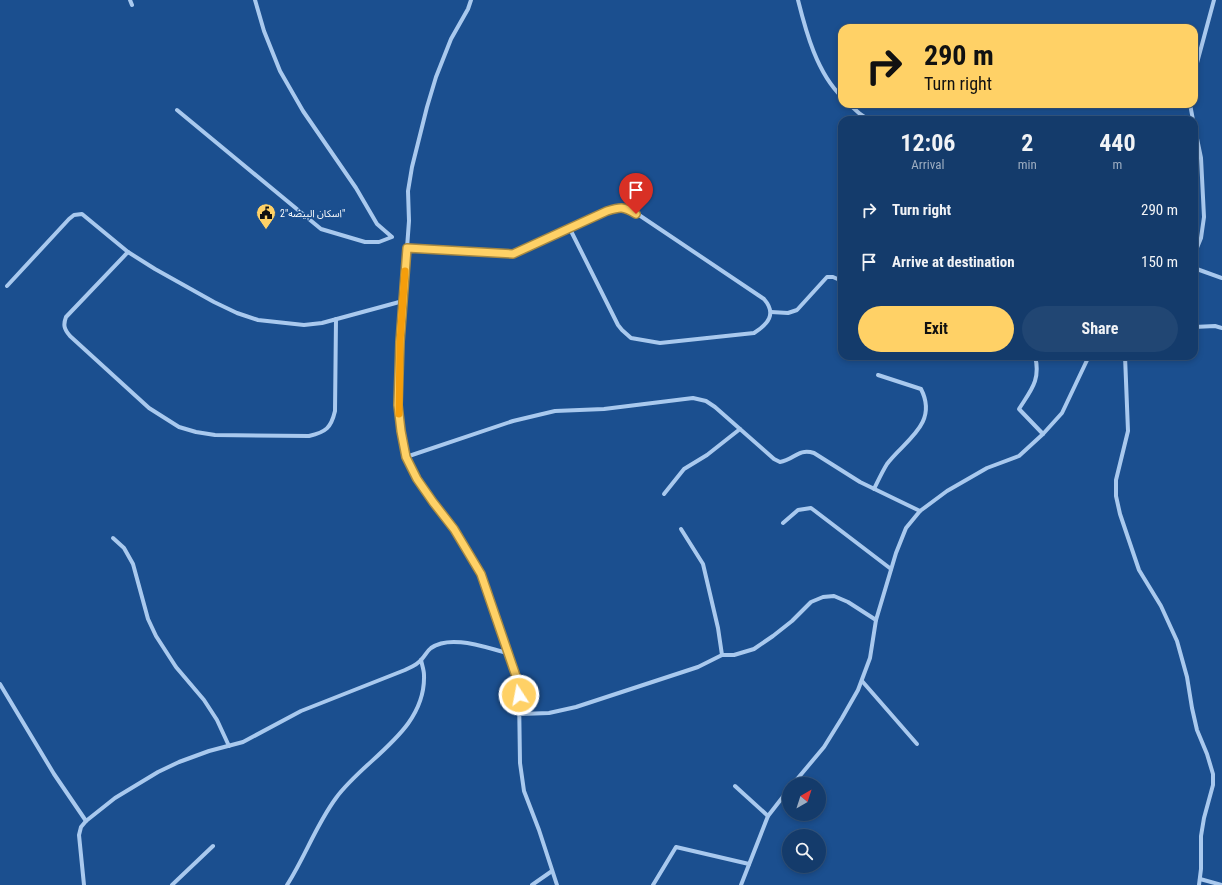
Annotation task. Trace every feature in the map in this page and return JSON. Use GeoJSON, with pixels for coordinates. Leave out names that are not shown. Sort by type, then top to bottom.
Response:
{"type":"FeatureCollection","features":[{"type":"Feature","properties":{"kind":"street"},"geometry":{"type":"LineString","coordinates":[[177,110],[321,229],[365,242],[379,242],[392,238],[377,224],[356,188],[303,111],[280,71],[264,31],[255,0]]}},
{"type":"Feature","properties":{"kind":"street"},"geometry":{"type":"LineString","coordinates":[[471,0],[468,10],[451,39],[436,78],[425,114],[412,167],[408,191],[409,221],[403,301],[398,405],[406,457],[417,479],[454,529],[481,574],[516,676],[520,714],[520,763],[524,791],[539,830],[557,885]]}},
{"type":"Feature","properties":{"kind":"street"},"geometry":{"type":"LineString","coordinates":[[798,0],[810,44],[819,64],[838,94]]}},
{"type":"Feature","properties":{"kind":"street"},"geometry":{"type":"LineString","coordinates":[[1198,59],[1214,0]]}},
{"type":"Feature","properties":{"kind":"street"},"geometry":{"type":"LineString","coordinates":[[854,108],[864,116]]}},
{"type":"Feature","properties":{"kind":"street"},"geometry":{"type":"LineString","coordinates":[[1198,143],[1201,158],[1204,217],[1201,238],[1198,245]]}},
{"type":"Feature","properties":{"kind":"street"},"geometry":{"type":"LineString","coordinates":[[407,248],[513,254],[607,211],[620,207],[629,209],[764,299],[769,305],[771,312],[767,321],[754,333],[660,343],[632,338],[618,325],[570,229]]}},
{"type":"Feature","properties":{"kind":"street"},"geometry":{"type":"LineString","coordinates":[[7,286],[74,215],[82,214],[128,252],[214,302],[237,313],[258,320],[304,325],[336,319],[403,301]]}},
{"type":"Feature","properties":{"kind":"street"},"geometry":{"type":"LineString","coordinates":[[128,252],[66,317],[63,323],[65,330],[149,408],[179,427],[215,435],[309,436],[319,434],[327,429],[332,421],[335,411],[336,319]]}},
{"type":"Feature","properties":{"kind":"street"},"geometry":{"type":"LineString","coordinates":[[1198,269],[1222,278]]}},
{"type":"Feature","properties":{"kind":"street"},"geometry":{"type":"LineString","coordinates":[[771,312],[788,313],[797,310],[827,277],[838,279]]}},
{"type":"Feature","properties":{"kind":"street"},"geometry":{"type":"LineString","coordinates":[[1198,327],[1215,326],[1222,328]]}},
{"type":"Feature","properties":{"kind":"street"},"geometry":{"type":"LineString","coordinates":[[1036,360],[1038,368],[1037,376],[1032,388],[1019,409],[1043,434]]}},
{"type":"Feature","properties":{"kind":"street"},"geometry":{"type":"LineString","coordinates":[[799,777],[824,747],[862,681],[870,658],[876,620],[896,553],[906,528],[920,511],[947,491],[980,472],[1019,456],[1043,434],[1062,413],[1087,360]]}},
{"type":"Feature","properties":{"kind":"street"},"geometry":{"type":"LineString","coordinates":[[1125,360],[1128,430],[1116,480],[1116,496],[1126,534],[1139,570],[1161,606],[1177,641],[1187,677],[1197,730],[1207,754],[1212,774],[1213,785],[1204,818],[1201,836],[1199,885]]}},
{"type":"Feature","properties":{"kind":"street"},"geometry":{"type":"LineString","coordinates":[[874,489],[887,464],[910,440],[927,415],[924,394],[921,389],[878,375]]}},
{"type":"Feature","properties":{"kind":"street"},"geometry":{"type":"LineString","coordinates":[[406,457],[513,421],[555,411],[604,409],[693,398],[706,401],[715,407],[774,459],[780,462],[786,461],[801,452],[808,451],[814,453],[860,482],[920,511]]}},
{"type":"Feature","properties":{"kind":"street"},"geometry":{"type":"LineString","coordinates":[[664,494],[684,469],[707,455],[740,429]]}},
{"type":"Feature","properties":{"kind":"street"},"geometry":{"type":"LineString","coordinates":[[782,523],[798,510],[811,508],[891,569]]}},
{"type":"Feature","properties":{"kind":"street"},"geometry":{"type":"LineString","coordinates":[[681,530],[702,564],[718,628],[722,655]]}},
{"type":"Feature","properties":{"kind":"street"},"geometry":{"type":"LineString","coordinates":[[113,538],[124,548],[131,560],[148,619],[156,636],[176,667],[204,700],[229,746]]}},
{"type":"Feature","properties":{"kind":"street"},"geometry":{"type":"LineString","coordinates":[[520,714],[549,713],[576,707],[698,667],[722,655],[734,655],[754,649],[787,625],[811,602],[823,597],[834,596],[848,602],[876,620]]}},
{"type":"Feature","properties":{"kind":"street"},"geometry":{"type":"LineString","coordinates":[[84,885],[79,835],[81,827],[86,821],[115,798],[158,772],[179,762],[250,739],[307,709],[405,670],[421,660],[431,648],[438,644],[462,642],[508,652]]}},
{"type":"Feature","properties":{"kind":"street"},"geometry":{"type":"LineString","coordinates":[[287,885],[324,816],[337,797],[395,739],[412,718],[419,703],[423,688],[424,674],[421,660]]}},
{"type":"Feature","properties":{"kind":"street"},"geometry":{"type":"LineString","coordinates":[[862,681],[917,744]]}},
{"type":"Feature","properties":{"kind":"street"},"geometry":{"type":"LineString","coordinates":[[0,684],[54,774],[86,821]]}},
{"type":"Feature","properties":{"kind":"street"},"geometry":{"type":"LineString","coordinates":[[735,786],[768,816]]}},
{"type":"Feature","properties":{"kind":"street"},"geometry":{"type":"LineString","coordinates":[[741,885],[768,816],[782,798]]}},
{"type":"Feature","properties":{"kind":"street"},"geometry":{"type":"LineString","coordinates":[[172,885],[213,846]]}},
{"type":"Feature","properties":{"kind":"street"},"geometry":{"type":"LineString","coordinates":[[653,885],[676,848],[749,864]]}},
{"type":"Feature","properties":{"kind":"street"},"geometry":{"type":"LineString","coordinates":[[532,885],[552,871]]}},
{"type":"Feature","properties":{"kind":"street"},"geometry":{"type":"LineString","coordinates":[[1200,879],[1222,885]]}},
{"type":"Feature","properties":{"kind":"slow traffic"},"geometry":{"type":"LineString","coordinates":[[399,414],[400,342],[405,271]]}},
{"type":"Feature","properties":{"kind":"place","name":"اسكان البيضه\"2\""},"geometry":{"type":"Point","coordinates":[266,230]}},
{"type":"Feature","properties":{"kind":"route"},"geometry":{"type":"LineString","coordinates":[[519,695],[516,676],[481,574],[454,529],[417,479],[406,457],[398,405],[400,342],[407,248],[513,254],[607,211],[620,207],[629,209],[636,214]]}}]}
